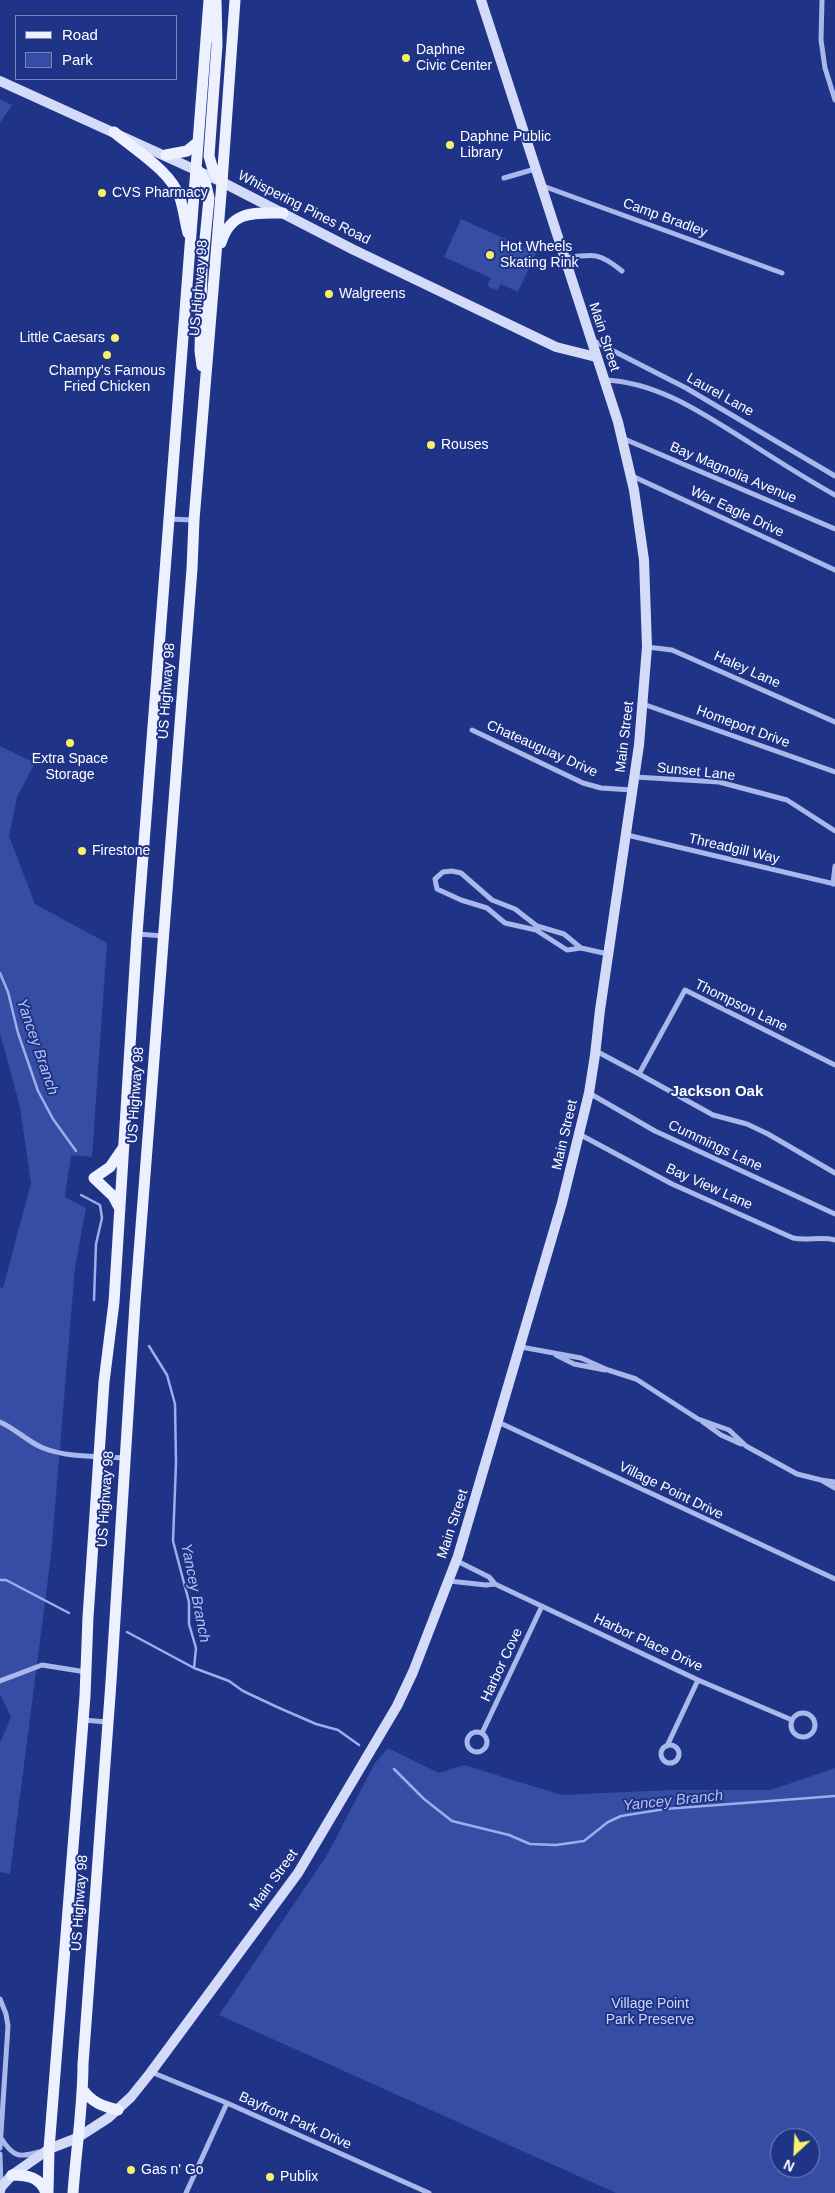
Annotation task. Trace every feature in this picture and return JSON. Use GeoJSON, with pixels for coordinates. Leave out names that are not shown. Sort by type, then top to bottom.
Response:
{"type":"FeatureCollection","features":[{"type":"Feature","properties":{"kind":"main road","name":"US Highway 98"},"geometry":{"type":"LineString","coordinates":[[47,2193],[83,1720],[104,1382],[114,1302],[137,934],[209,0]]}},
{"type":"Feature","properties":{"kind":"main road"},"geometry":{"type":"LineString","coordinates":[[216,0],[216,64],[209,156],[214,174],[222,182]]}},
{"type":"Feature","properties":{"kind":"main road","name":"US Highway 98"},"geometry":{"type":"LineString","coordinates":[[73,2193],[83,2090],[83,2064],[124,1458],[235,0]]}},
{"type":"Feature","properties":{"kind":"main road","name":"Main Street"},"geometry":{"type":"LineString","coordinates":[[1,2187],[12,2175],[49,2150],[94,2129],[118,2110],[151,2072],[298,1873],[397,1706],[413,1672],[457,1561],[564,1196],[589,1092],[640,745],[647,647],[644,560],[630,475],[621,438],[481,0]]}},
{"type":"Feature","properties":{"kind":"main road","name":"Whispering Pines Road"},"geometry":{"type":"LineString","coordinates":[[0,81],[61,110],[166,155],[352,249],[556,346],[596,357]]}},
{"type":"Feature","properties":{"kind":"main road"},"geometry":{"type":"LineString","coordinates":[[114,132],[156,166],[173,186],[180,197],[191,244]]}},
{"type":"Feature","properties":{"kind":"main road"},"geometry":{"type":"LineString","coordinates":[[166,155],[187,151],[198,142]]}},
{"type":"Feature","properties":{"kind":"main road"},"geometry":{"type":"LineString","coordinates":[[196,170],[205,181],[208,198],[202,270],[200,342],[205,393]]}},
{"type":"Feature","properties":{"kind":"main road"},"geometry":{"type":"LineString","coordinates":[[216,261],[225,232],[231,223],[247,214],[283,213]]}},
{"type":"Feature","properties":{"kind":"main road"},"geometry":{"type":"LineString","coordinates":[[120,1209],[113,1196],[94,1178],[110,1167],[124,1146]]}},
{"type":"Feature","properties":{"kind":"main road"},"geometry":{"type":"LineString","coordinates":[[83,2090],[92,2101],[99,2105],[118,2110]]}},
{"type":"Feature","properties":{"kind":"main road"},"geometry":{"type":"LineString","coordinates":[[12,2175],[27,2175],[38,2180],[47,2193]]}},
{"type":"Feature","properties":{"kind":"main road"},"geometry":{"type":"LineString","coordinates":[[0,2191],[1,2187]]}},
{"type":"Feature","properties":{"kind":"street"},"geometry":{"type":"LineString","coordinates":[[822,0],[821,40],[825,68],[835,100]]}},
{"type":"Feature","properties":{"kind":"street"},"geometry":{"type":"LineString","coordinates":[[504,178],[535,169]]}},
{"type":"Feature","properties":{"kind":"street","name":"Camp Bradley"},"geometry":{"type":"LineString","coordinates":[[540,185],[782,273]]}},
{"type":"Feature","properties":{"kind":"street"},"geometry":{"type":"LineString","coordinates":[[564,258],[592,254],[610,261],[622,271]]}},
{"type":"Feature","properties":{"kind":"street","name":"Laurel Lane"},"geometry":{"type":"LineString","coordinates":[[591,340],[686,388],[835,476]]}},
{"type":"Feature","properties":{"kind":"street"},"geometry":{"type":"LineString","coordinates":[[604,380],[626,381],[661,392],[717,422],[835,495]]}},
{"type":"Feature","properties":{"kind":"street","name":"Bay Magnolia Avenue"},"geometry":{"type":"LineString","coordinates":[[621,438],[835,529]]}},
{"type":"Feature","properties":{"kind":"street","name":"War Eagle Drive"},"geometry":{"type":"LineString","coordinates":[[630,475],[835,570]]}},
{"type":"Feature","properties":{"kind":"street"},"geometry":{"type":"LineString","coordinates":[[169,519],[194,520]]}},
{"type":"Feature","properties":{"kind":"street","name":"Haley Lane"},"geometry":{"type":"LineString","coordinates":[[647,647],[672,650],[835,722]]}},
{"type":"Feature","properties":{"kind":"street","name":"Homeport Drive"},"geometry":{"type":"LineString","coordinates":[[643,704],[835,772]]}},
{"type":"Feature","properties":{"kind":"street","name":"Chateauguay Drive"},"geometry":{"type":"LineString","coordinates":[[472,730],[582,783],[601,788],[632,790]]}},
{"type":"Feature","properties":{"kind":"street","name":"Sunset Lane"},"geometry":{"type":"LineString","coordinates":[[634,777],[719,782],[787,800],[835,831]]}},
{"type":"Feature","properties":{"kind":"street","name":"Threadgill Way"},"geometry":{"type":"LineString","coordinates":[[627,835],[834,884]]}},
{"type":"Feature","properties":{"kind":"street"},"geometry":{"type":"LineString","coordinates":[[834,884],[835,866]]}},
{"type":"Feature","properties":{"kind":"street"},"geometry":{"type":"LineString","coordinates":[[581,948],[564,934],[536,928],[506,923],[487,908],[461,900],[437,889],[435,879],[443,872],[461,873],[492,900],[515,909],[536,928],[567,950],[581,948],[608,954]]}},
{"type":"Feature","properties":{"kind":"street"},"geometry":{"type":"LineString","coordinates":[[487,908],[492,900]]}},
{"type":"Feature","properties":{"kind":"street"},"geometry":{"type":"LineString","coordinates":[[137,934],[163,936]]}},
{"type":"Feature","properties":{"kind":"street","name":"Thompson Lane"},"geometry":{"type":"LineString","coordinates":[[639,1074],[685,990],[835,1065]]}},
{"type":"Feature","properties":{"kind":"street"},"geometry":{"type":"LineString","coordinates":[[596,1050],[714,1115],[746,1124],[768,1134],[835,1173]]}},
{"type":"Feature","properties":{"kind":"street","name":"Cummings Lane"},"geometry":{"type":"LineString","coordinates":[[589,1092],[655,1131],[835,1214]]}},
{"type":"Feature","properties":{"kind":"street","name":"Bay View Lane"},"geometry":{"type":"LineString","coordinates":[[579,1134],[672,1184],[793,1238],[806,1241],[826,1238],[835,1240]]}},
{"type":"Feature","properties":{"kind":"street"},"geometry":{"type":"LineString","coordinates":[[521,1347],[550,1352],[574,1364],[608,1370],[636,1379],[698,1419],[721,1426],[746,1446],[797,1474],[835,1482]]}},
{"type":"Feature","properties":{"kind":"street"},"geometry":{"type":"LineString","coordinates":[[0,1422],[14,1428],[42,1447],[79,1457],[124,1458]]}},
{"type":"Feature","properties":{"kind":"street","name":"Village Point Drive"},"geometry":{"type":"LineString","coordinates":[[498,1422],[835,1579]]}},
{"type":"Feature","properties":{"kind":"street"},"geometry":{"type":"LineString","coordinates":[[821,1480],[835,1488]]}},
{"type":"Feature","properties":{"kind":"street","name":"Harbor Place Drive"},"geometry":{"type":"LineString","coordinates":[[457,1561],[489,1577],[495,1584],[698,1680],[792,1720]]}},
{"type":"Feature","properties":{"kind":"street","name":"Harbor Place Drive"},"geometry":{"type":"LineString","coordinates":[[449,1580],[486,1585],[495,1584]]}},
{"type":"Feature","properties":{"kind":"street","name":"Harbor Cove"},"geometry":{"type":"LineString","coordinates":[[482,1733],[542,1606]]}},
{"type":"Feature","properties":{"kind":"street"},"geometry":{"type":"LineString","coordinates":[[0,1681],[42,1665],[86,1672]]}},
{"type":"Feature","properties":{"kind":"street"},"geometry":{"type":"LineString","coordinates":[[667,1746],[698,1680]]}},
{"type":"Feature","properties":{"kind":"street","name":"Harbor Place Drive"},"geometry":{"type":"LineString","coordinates":[[798,1715],[808,1715],[813,1721],[813,1731],[807,1736],[799,1736],[791,1728],[792,1720],[798,1715]]}},
{"type":"Feature","properties":{"kind":"street"},"geometry":{"type":"LineString","coordinates":[[83,1720],[107,1722]]}},
{"type":"Feature","properties":{"kind":"street","name":"Harbor Cove"},"geometry":{"type":"LineString","coordinates":[[472,1733],[482,1733],[486,1737],[488,1744],[481,1752],[474,1752],[467,1745],[468,1738],[472,1733]]}},
{"type":"Feature","properties":{"kind":"street"},"geometry":{"type":"LineString","coordinates":[[0,1999],[8,2026],[0,2148]]}},
{"type":"Feature","properties":{"kind":"street","name":"Bayfront Park Drive"},"geometry":{"type":"LineString","coordinates":[[151,2072],[227,2103],[429,2193]]}},
{"type":"Feature","properties":{"kind":"street"},"geometry":{"type":"LineString","coordinates":[[186,2193],[227,2103]]}},
{"type":"Feature","properties":{"kind":"street"},"geometry":{"type":"LineString","coordinates":[[1,2138],[8,2149],[16,2155],[24,2157],[49,2150]]}},
{"type":"Feature","properties":{"kind":"street"},"geometry":{"type":"LineString","coordinates":[[0,2154],[1,2187]]}},
{"type":"Feature","properties":{"kind":"green space"},"geometry":{"type":"Polygon","coordinates":[[[0,99],[12,105],[0,123],[0,99]]]}},
{"type":"Feature","properties":{"kind":"green space","name":"Hot Wheels Skating Rink"},"geometry":{"type":"Polygon","coordinates":[[[461,219],[536,253],[518,292],[501,284],[497,290],[487,286],[491,278],[444,257],[461,219]]]}},
{"type":"Feature","properties":{"kind":"green space"},"geometry":{"type":"Polygon","coordinates":[[[0,746],[35,763],[17,797],[9,836],[35,904],[107,943],[92,1157],[71,1155],[65,1197],[86,1208],[75,1268],[51,1555],[10,1874],[0,1872],[0,1743],[11,1717],[0,1694],[0,1287],[3,1288],[31,1183],[20,1107],[0,1033],[0,746]]]}},
{"type":"Feature","properties":{"kind":"green space","name":"Village Point Park Preserve"},"geometry":{"type":"Polygon","coordinates":[[[388,1748],[439,1773],[464,1765],[562,1795],[670,1790],[771,1790],[835,1768],[835,2193],[616,2193],[219,2015],[327,1855],[375,1763],[388,1748]]]}},
{"type":"Feature","properties":{"kind":"waterway","name":"Yancey Branch"},"geometry":{"type":"LineString","coordinates":[[0,973],[8,992],[18,1033],[38,1091],[53,1119],[76,1151]]}},
{"type":"Feature","properties":{"kind":"waterway","name":"Yancey Branch"},"geometry":{"type":"LineString","coordinates":[[81,1195],[100,1205],[102,1218],[96,1244],[94,1300]]}},
{"type":"Feature","properties":{"kind":"waterway","name":"Yancey Branch"},"geometry":{"type":"LineString","coordinates":[[149,1346],[167,1375],[175,1404],[176,1463],[173,1541],[189,1602],[189,1624],[196,1648],[194,1668],[229,1681],[243,1691],[316,1724],[338,1730],[359,1745]]}},
{"type":"Feature","properties":{"kind":"waterway"},"geometry":{"type":"LineString","coordinates":[[0,1580],[6,1580],[69,1613]]}},
{"type":"Feature","properties":{"kind":"waterway"},"geometry":{"type":"LineString","coordinates":[[127,1632],[194,1668]]}},
{"type":"Feature","properties":{"kind":"waterway","name":"Yancey Branch"},"geometry":{"type":"LineString","coordinates":[[394,1769],[424,1799],[452,1821],[509,1835],[530,1844],[556,1845],[584,1841],[608,1822],[621,1816],[665,1809],[835,1796]]}},
{"type":"Feature","properties":{"kind":"place","name":"Daphne Civic Center"},"geometry":{"type":"Point","coordinates":[406,58]}},
{"type":"Feature","properties":{"kind":"place","name":"Daphne Public Library"},"geometry":{"type":"Point","coordinates":[450,145]}},
{"type":"Feature","properties":{"kind":"place","name":"CVS Pharmacy"},"geometry":{"type":"Point","coordinates":[102,193]}},
{"type":"Feature","properties":{"kind":"place","name":"Hot Wheels Skating Rink"},"geometry":{"type":"Point","coordinates":[490,255]}},
{"type":"Feature","properties":{"kind":"place","name":"Walgreens"},"geometry":{"type":"Point","coordinates":[329,294]}},
{"type":"Feature","properties":{"kind":"place","name":"Little Caesars"},"geometry":{"type":"Point","coordinates":[115,338]}},
{"type":"Feature","properties":{"kind":"place","name":"Champy's Famous Fried Chicken"},"geometry":{"type":"Point","coordinates":[107,355]}},
{"type":"Feature","properties":{"kind":"place","name":"Rouses"},"geometry":{"type":"Point","coordinates":[431,445]}},
{"type":"Feature","properties":{"kind":"place","name":"Extra Space Storage"},"geometry":{"type":"Point","coordinates":[70,743]}},
{"type":"Feature","properties":{"kind":"place","name":"Firestone"},"geometry":{"type":"Point","coordinates":[82,851]}},
{"type":"Feature","properties":{"kind":"place","name":"Gas n' Go"},"geometry":{"type":"Point","coordinates":[131,2170]}},
{"type":"Feature","properties":{"kind":"place","name":"Publix"},"geometry":{"type":"Point","coordinates":[270,2177]}},
{"type":"Feature","properties":{"kind":"district","name":"Jackson Oak"},"geometry":{"type":"Point","coordinates":[717,1092]}}]}
